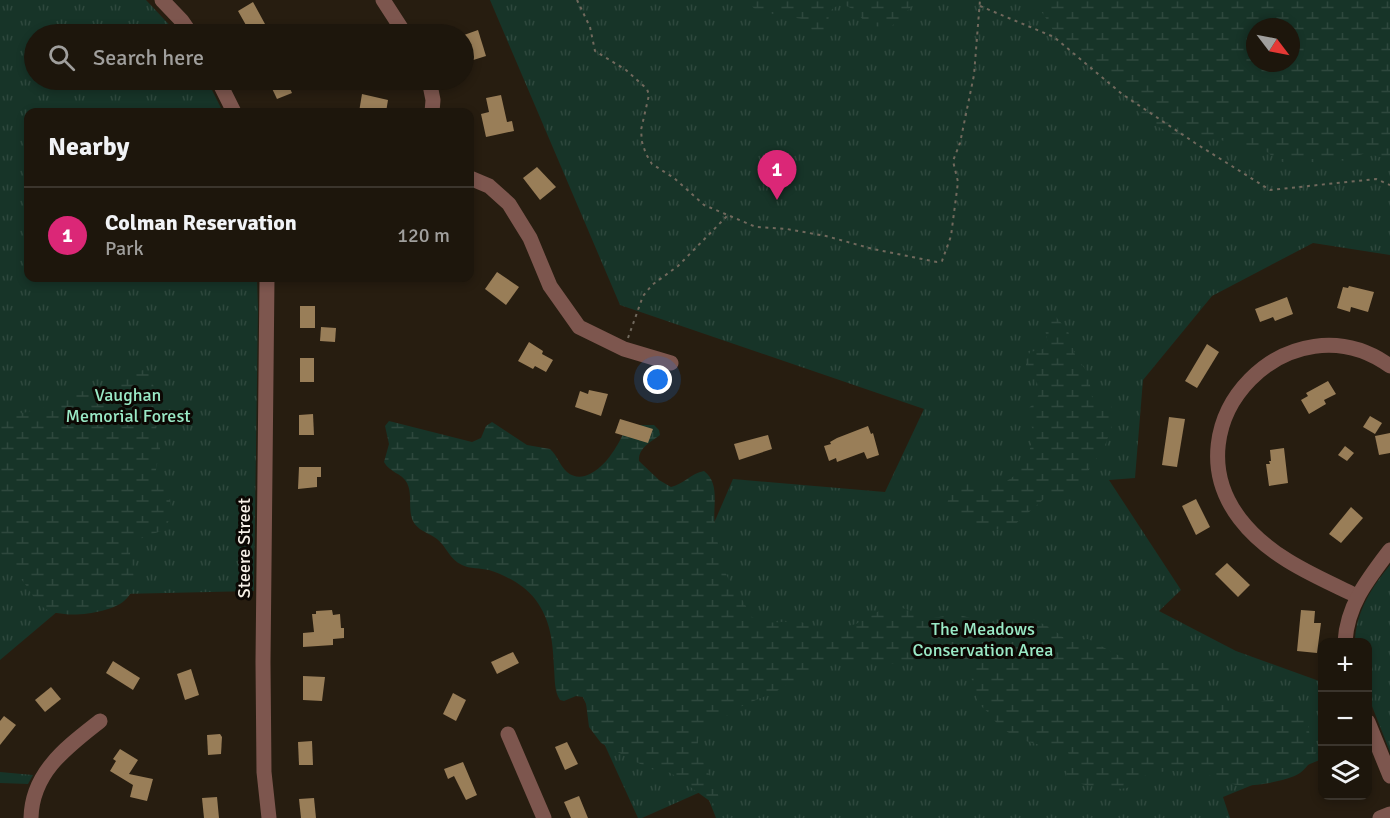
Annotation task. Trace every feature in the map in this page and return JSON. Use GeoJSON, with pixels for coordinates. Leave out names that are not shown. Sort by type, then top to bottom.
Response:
{"type":"FeatureCollection","features":[{"type":"Feature","properties":{"kind":"street"},"geometry":{"type":"LineString","coordinates":[[162,0],[184,24]]}},
{"type":"Feature","properties":{"kind":"street"},"geometry":{"type":"LineString","coordinates":[[383,0],[399,24]]}},
{"type":"Feature","properties":{"kind":"street"},"geometry":{"type":"LineString","coordinates":[[223,90],[232,108]]}},
{"type":"Feature","properties":{"kind":"street"},"geometry":{"type":"LineString","coordinates":[[431,90],[432,108]]}},
{"type":"Feature","properties":{"kind":"street"},"geometry":{"type":"LineString","coordinates":[[474,180],[489,186],[509,204],[530,238],[550,286],[579,327],[624,349],[671,363]]}},
{"type":"Feature","properties":{"kind":"street","name":"Steere Street"},"geometry":{"type":"LineString","coordinates":[[267,282],[263,662],[264,772],[269,818]]}},
{"type":"Feature","properties":{"kind":"street"},"geometry":{"type":"LineString","coordinates":[[1357,596],[1299,568],[1266,544],[1240,519],[1228,499],[1221,476],[1220,440],[1225,417],[1236,395],[1261,369],[1281,356],[1316,346],[1340,347],[1363,352],[1390,366]]}},
{"type":"Feature","properties":{"kind":"street"},"geometry":{"type":"LineString","coordinates":[[1346,638],[1349,617],[1357,596],[1390,550]]}},
{"type":"Feature","properties":{"kind":"street"},"geometry":{"type":"LineString","coordinates":[[31,818],[35,792],[43,775],[67,747],[100,721]]}},
{"type":"Feature","properties":{"kind":"street"},"geometry":{"type":"LineString","coordinates":[[1372,732],[1390,777]]}},
{"type":"Feature","properties":{"kind":"street"},"geometry":{"type":"LineString","coordinates":[[508,734],[544,818]]}},
{"type":"Feature","properties":{"kind":"street"},"geometry":{"type":"LineString","coordinates":[[1380,818],[1390,814]]}},
{"type":"Feature","properties":{"kind":"path"},"geometry":{"type":"LineString","coordinates":[[576,0],[590,27],[595,51],[626,70],[647,89],[649,96],[644,115],[642,142],[652,164],[674,178],[704,205],[756,227],[787,229],[826,236],[873,249],[942,261],[951,236],[958,182],[953,161],[960,143],[974,75],[980,0]]}},
{"type":"Feature","properties":{"kind":"path"},"geometry":{"type":"LineString","coordinates":[[980,6],[1054,37],[1122,94],[1270,190],[1376,179],[1390,185]]}},
{"type":"Feature","properties":{"kind":"path"},"geometry":{"type":"LineString","coordinates":[[624,349],[644,296],[652,285],[678,266],[728,215]]}},
{"type":"Feature","properties":{"kind":"green space","name":"Vaughan Memorial Forest"},"geometry":{"type":"Polygon","coordinates":[[[0,0],[146,0],[169,24],[24,24],[24,90],[212,90],[221,108],[24,108],[24,282],[257,282],[254,591],[77,595],[0,660],[0,0]]]}},
{"type":"Feature","properties":{"kind":"green space","name":"The Meadows Conservation Area"},"geometry":{"type":"Polygon","coordinates":[[[490,0],[1390,0],[1390,255],[1313,243],[1212,296],[1143,380],[1135,478],[1109,480],[1181,590],[1159,611],[1236,651],[1318,681],[1318,761],[1223,797],[1230,818],[716,818],[705,790],[638,818],[551,627],[695,567],[733,479],[885,492],[924,409],[620,305],[490,0]]]}},
{"type":"Feature","properties":{"kind":"green space"},"geometry":{"type":"Polygon","coordinates":[[[745,0],[918,0],[891,27],[869,26],[853,9],[842,4],[831,10],[828,29],[816,35],[802,19],[757,11],[745,0]]]}},
{"type":"Feature","properties":{"kind":"green space"},"geometry":{"type":"Polygon","coordinates":[[[1031,0],[1390,0],[1390,160],[1366,153],[1330,164],[1303,161],[1287,163],[1279,161],[1259,146],[1245,147],[1214,138],[1178,137],[1143,119],[1119,84],[1062,45],[1044,15],[1031,0]]]}},
{"type":"Feature","properties":{"kind":"green space"},"geometry":{"type":"Polygon","coordinates":[[[1056,317],[1068,331],[1075,355],[1088,373],[1092,397],[1112,407],[1113,424],[1104,448],[1077,487],[1044,499],[1013,526],[982,532],[947,510],[949,498],[956,489],[966,483],[981,481],[1001,485],[1017,474],[1028,457],[1034,432],[1025,412],[1035,402],[1040,392],[1036,380],[1026,372],[1026,360],[1030,352],[1043,349],[1048,344],[1044,324],[1047,318],[1056,317]]]}},
{"type":"Feature","properties":{"kind":"green space"},"geometry":{"type":"Polygon","coordinates":[[[144,370],[150,373],[155,392],[152,417],[161,443],[155,475],[170,501],[169,521],[165,529],[142,538],[131,548],[134,585],[124,601],[108,609],[85,614],[52,612],[37,602],[21,579],[6,564],[0,550],[0,419],[46,407],[75,392],[105,389],[128,373],[144,370]]]}},
{"type":"Feature","properties":{"kind":"green space"},"geometry":{"type":"Polygon","coordinates":[[[389,421],[472,442],[481,438],[486,426],[492,422],[527,445],[550,449],[567,472],[581,477],[601,466],[626,430],[640,425],[654,425],[660,435],[643,449],[639,461],[659,480],[671,487],[699,472],[704,471],[709,476],[714,489],[714,518],[724,570],[750,616],[764,623],[799,621],[820,630],[833,630],[856,624],[879,611],[898,607],[928,619],[956,614],[992,624],[1033,619],[1051,628],[1068,641],[1088,639],[1127,660],[1154,660],[1181,668],[1194,676],[1205,690],[1230,703],[1248,704],[1286,699],[1303,710],[1311,743],[1317,751],[1308,766],[1300,773],[1270,783],[1238,785],[1211,776],[1170,771],[1146,775],[1127,788],[1098,788],[1066,777],[1069,755],[1067,749],[1024,740],[1001,727],[978,704],[971,676],[965,666],[952,656],[903,664],[826,661],[777,691],[742,706],[703,731],[698,739],[698,750],[718,794],[720,803],[718,807],[671,773],[654,770],[601,743],[589,727],[583,697],[576,696],[564,701],[560,700],[555,685],[550,632],[545,615],[535,599],[520,585],[508,578],[489,570],[462,565],[437,539],[415,524],[411,515],[407,483],[384,462],[389,444],[385,426],[389,421]]]}},
{"type":"Feature","properties":{"kind":"green space"},"geometry":{"type":"Polygon","coordinates":[[[1390,565],[1390,752],[1372,706],[1372,638],[1355,638],[1362,609],[1377,582],[1390,565]]]}},
{"type":"Feature","properties":{"kind":"green space"},"geometry":{"type":"Polygon","coordinates":[[[0,772],[33,775],[28,784],[0,783],[0,772]]]}},
{"type":"Feature","properties":{"kind":"building"},"geometry":{"type":"Polygon","coordinates":[[[253,2],[265,24],[245,24],[238,11],[253,2]]]}},
{"type":"Feature","properties":{"kind":"building"},"geometry":{"type":"Polygon","coordinates":[[[478,30],[486,56],[474,60],[474,31],[478,30]]]}},
{"type":"Feature","properties":{"kind":"building"},"geometry":{"type":"Polygon","coordinates":[[[273,90],[291,90],[292,93],[277,99],[273,90]]]}},
{"type":"Feature","properties":{"kind":"building"},"geometry":{"type":"Polygon","coordinates":[[[362,94],[388,100],[387,108],[360,108],[362,94]]]}},
{"type":"Feature","properties":{"kind":"building"},"geometry":{"type":"Polygon","coordinates":[[[501,95],[507,122],[512,121],[514,131],[486,137],[481,114],[489,112],[486,98],[501,95]]]}},
{"type":"Feature","properties":{"kind":"building"},"geometry":{"type":"Polygon","coordinates":[[[537,167],[556,187],[540,200],[523,178],[537,167]]]}},
{"type":"Feature","properties":{"kind":"building"},"geometry":{"type":"Polygon","coordinates":[[[497,272],[519,287],[506,305],[485,289],[497,272]]]}},
{"type":"Feature","properties":{"kind":"building"},"geometry":{"type":"Polygon","coordinates":[[[1349,286],[1374,292],[1368,312],[1351,307],[1350,312],[1337,308],[1343,287],[1348,288],[1349,286]]]}},
{"type":"Feature","properties":{"kind":"building"},"geometry":{"type":"Polygon","coordinates":[[[1287,297],[1293,314],[1275,321],[1273,317],[1260,322],[1255,309],[1287,297]]]}},
{"type":"Feature","properties":{"kind":"building"},"geometry":{"type":"Polygon","coordinates":[[[300,306],[315,306],[315,328],[300,328],[300,306]]]}},
{"type":"Feature","properties":{"kind":"building"},"geometry":{"type":"Polygon","coordinates":[[[321,327],[336,328],[335,342],[320,341],[321,327]]]}},
{"type":"Feature","properties":{"kind":"building"},"geometry":{"type":"Polygon","coordinates":[[[529,342],[553,360],[546,372],[535,366],[533,369],[518,361],[529,342]]]}},
{"type":"Feature","properties":{"kind":"building"},"geometry":{"type":"Polygon","coordinates":[[[1207,344],[1219,352],[1197,388],[1185,381],[1207,344]]]}},
{"type":"Feature","properties":{"kind":"building"},"geometry":{"type":"Polygon","coordinates":[[[300,358],[314,358],[314,382],[300,382],[300,358]]]}},
{"type":"Feature","properties":{"kind":"building"},"geometry":{"type":"Polygon","coordinates":[[[1328,381],[1336,394],[1324,400],[1326,404],[1309,414],[1301,400],[1308,396],[1306,393],[1328,381]]]}},
{"type":"Feature","properties":{"kind":"building"},"geometry":{"type":"Polygon","coordinates":[[[589,390],[608,394],[601,416],[575,407],[580,391],[588,394],[589,390]]]}},
{"type":"Feature","properties":{"kind":"building"},"geometry":{"type":"Polygon","coordinates":[[[313,414],[314,435],[299,435],[299,415],[313,414]]]}},
{"type":"Feature","properties":{"kind":"building"},"geometry":{"type":"Polygon","coordinates":[[[1370,416],[1382,423],[1375,434],[1363,427],[1370,416]]]}},
{"type":"Feature","properties":{"kind":"building"},"geometry":{"type":"Polygon","coordinates":[[[1169,417],[1185,419],[1177,467],[1162,465],[1169,417]]]}},
{"type":"Feature","properties":{"kind":"building"},"geometry":{"type":"Polygon","coordinates":[[[620,419],[653,429],[648,443],[615,433],[620,419]]]}},
{"type":"Feature","properties":{"kind":"building"},"geometry":{"type":"Polygon","coordinates":[[[868,426],[871,434],[873,433],[879,455],[867,459],[864,452],[837,462],[836,458],[829,461],[824,446],[831,444],[830,442],[837,438],[868,426]]]}},
{"type":"Feature","properties":{"kind":"building"},"geometry":{"type":"Polygon","coordinates":[[[1390,433],[1390,453],[1379,455],[1375,436],[1390,433]]]}},
{"type":"Feature","properties":{"kind":"building"},"geometry":{"type":"Polygon","coordinates":[[[768,435],[772,449],[739,460],[734,444],[768,435]]]}},
{"type":"Feature","properties":{"kind":"building"},"geometry":{"type":"Polygon","coordinates":[[[1345,446],[1354,453],[1347,461],[1338,455],[1345,446]]]}},
{"type":"Feature","properties":{"kind":"building"},"geometry":{"type":"Polygon","coordinates":[[[1284,448],[1288,483],[1269,486],[1266,464],[1270,464],[1269,461],[1271,461],[1270,450],[1284,448]]]}},
{"type":"Feature","properties":{"kind":"building"},"geometry":{"type":"Polygon","coordinates":[[[299,467],[321,467],[321,477],[317,477],[317,487],[298,489],[299,467]]]}},
{"type":"Feature","properties":{"kind":"building"},"geometry":{"type":"Polygon","coordinates":[[[1196,499],[1210,527],[1196,535],[1182,506],[1196,499]]]}},
{"type":"Feature","properties":{"kind":"building"},"geometry":{"type":"Polygon","coordinates":[[[1351,507],[1363,518],[1341,543],[1329,534],[1351,507]]]}},
{"type":"Feature","properties":{"kind":"building"},"geometry":{"type":"Polygon","coordinates":[[[1227,563],[1250,585],[1238,597],[1215,574],[1227,563]]]}},
{"type":"Feature","properties":{"kind":"building"},"geometry":{"type":"Polygon","coordinates":[[[332,610],[333,615],[340,614],[344,638],[333,639],[333,645],[303,647],[303,633],[314,632],[312,614],[316,614],[316,611],[332,610]]]}},
{"type":"Feature","properties":{"kind":"building"},"geometry":{"type":"Polygon","coordinates":[[[1301,610],[1315,611],[1314,623],[1321,623],[1317,653],[1297,651],[1301,610]]]}},
{"type":"Feature","properties":{"kind":"building"},"geometry":{"type":"Polygon","coordinates":[[[513,652],[519,663],[497,674],[491,662],[513,652]]]}},
{"type":"Feature","properties":{"kind":"building"},"geometry":{"type":"Polygon","coordinates":[[[113,661],[140,678],[133,690],[106,673],[113,661]]]}},
{"type":"Feature","properties":{"kind":"building"},"geometry":{"type":"Polygon","coordinates":[[[191,669],[199,695],[185,700],[177,674],[191,669]]]}},
{"type":"Feature","properties":{"kind":"building"},"geometry":{"type":"Polygon","coordinates":[[[303,676],[325,677],[322,701],[303,700],[303,676]]]}},
{"type":"Feature","properties":{"kind":"building"},"geometry":{"type":"Polygon","coordinates":[[[51,687],[61,699],[45,712],[35,700],[51,687]]]}},
{"type":"Feature","properties":{"kind":"building"},"geometry":{"type":"Polygon","coordinates":[[[453,693],[466,700],[456,721],[443,714],[453,693]]]}},
{"type":"Feature","properties":{"kind":"building"},"geometry":{"type":"Polygon","coordinates":[[[4,716],[16,725],[0,745],[0,721],[4,716]]]}},
{"type":"Feature","properties":{"kind":"building"},"geometry":{"type":"Polygon","coordinates":[[[220,734],[222,737],[221,754],[208,755],[207,735],[220,734]]]}},
{"type":"Feature","properties":{"kind":"building"},"geometry":{"type":"Polygon","coordinates":[[[312,741],[313,765],[299,765],[298,742],[312,741]]]}},
{"type":"Feature","properties":{"kind":"building"},"geometry":{"type":"Polygon","coordinates":[[[567,742],[578,764],[565,770],[555,747],[567,742]]]}},
{"type":"Feature","properties":{"kind":"building"},"geometry":{"type":"Polygon","coordinates":[[[120,749],[138,760],[129,774],[153,779],[147,801],[130,797],[133,785],[110,771],[116,761],[113,759],[120,749]]]}},
{"type":"Feature","properties":{"kind":"building"},"geometry":{"type":"Polygon","coordinates":[[[463,762],[477,795],[466,800],[454,776],[448,779],[444,769],[463,762]]]}},
{"type":"Feature","properties":{"kind":"building"},"geometry":{"type":"Polygon","coordinates":[[[579,796],[588,818],[571,818],[564,802],[579,796]]]}},
{"type":"Feature","properties":{"kind":"building"},"geometry":{"type":"Polygon","coordinates":[[[217,797],[219,818],[204,818],[202,798],[217,797]]]}},
{"type":"Feature","properties":{"kind":"building"},"geometry":{"type":"Polygon","coordinates":[[[314,798],[316,818],[301,818],[299,799],[314,798]]]}},
{"type":"Feature","properties":{"kind":"place","name":"Colman Reservation"},"geometry":{"type":"Point","coordinates":[777,200]}}]}
